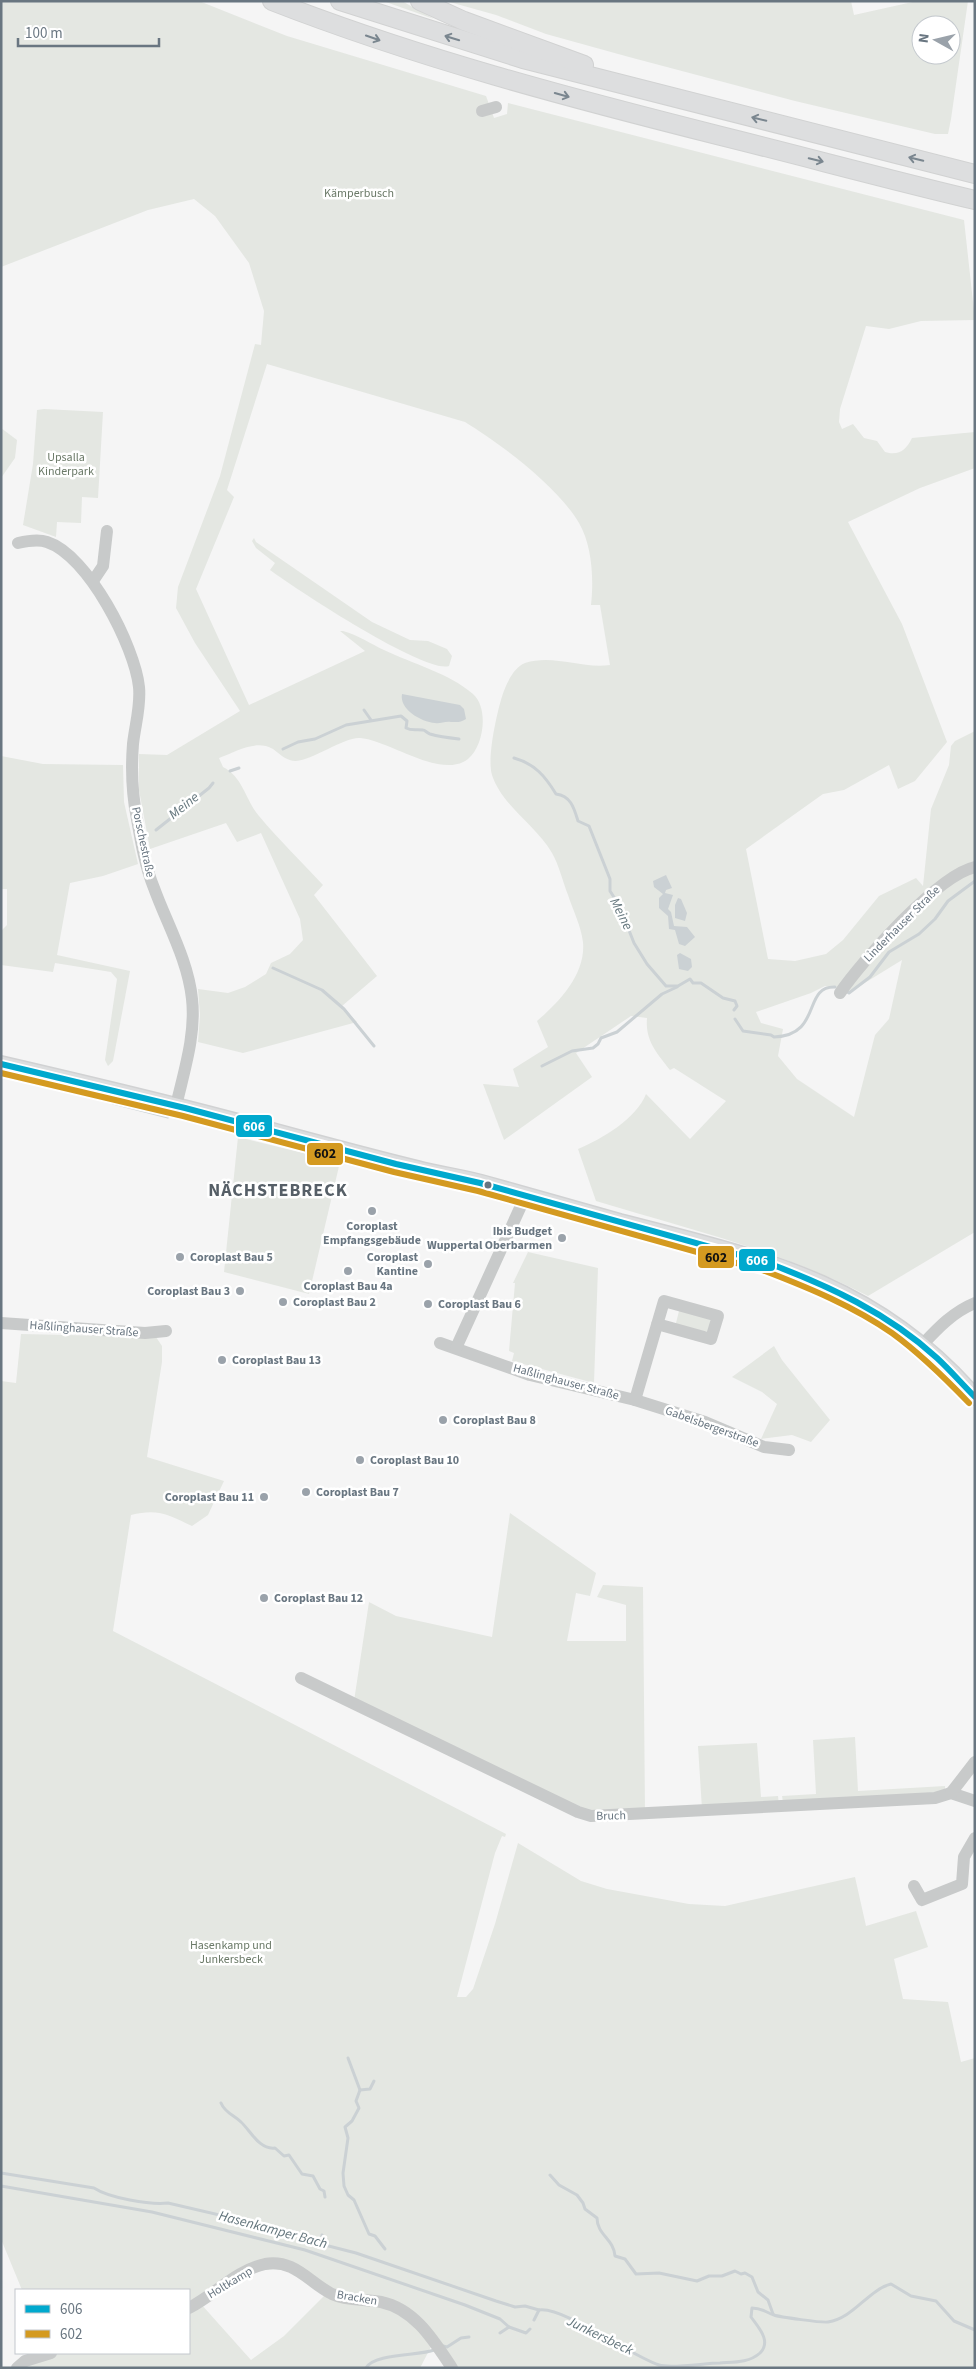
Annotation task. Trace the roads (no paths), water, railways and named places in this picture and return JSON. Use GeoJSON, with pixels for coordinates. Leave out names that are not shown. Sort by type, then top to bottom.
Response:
{"type":"FeatureCollection","features":[{"type":"Feature","properties":{"kind":"highway"},"geometry":{"type":"LineString","coordinates":[[272,1],[388,44],[515,82],[594,104],[970,199]]}},
{"type":"Feature","properties":{"kind":"highway"},"geometry":{"type":"LineString","coordinates":[[340,1],[501,44],[657,93],[969,173]]}},
{"type":"Feature","properties":{"kind":"highway"},"geometry":{"type":"LineString","coordinates":[[420,1],[501,44]]}},
{"type":"Feature","properties":{"kind":"main road"},"geometry":{"type":"LineString","coordinates":[[1,1064],[176,1106],[420,1170],[488,1184],[525,1197],[762,1260],[807,1277],[874,1310],[923,1344],[975,1397]]}},
{"type":"Feature","properties":{"kind":"street"},"geometry":{"type":"LineString","coordinates":[[482,111],[496,107]]}},
{"type":"Feature","properties":{"kind":"street"},"geometry":{"type":"LineString","coordinates":[[93,581],[103,566],[107,531]]}},
{"type":"Feature","properties":{"kind":"street","name":"Porschestraße"},"geometry":{"type":"LineString","coordinates":[[18,543],[31,540],[47,542],[74,560],[93,581],[128,646],[137,671],[140,690],[133,743],[133,797],[147,867],[184,962],[192,999],[193,1026],[190,1047],[176,1106]]}},
{"type":"Feature","properties":{"kind":"street","name":"Linderhauser Straße"},"geometry":{"type":"LineString","coordinates":[[840,993],[862,964],[932,891],[951,877],[975,866]]}},
{"type":"Feature","properties":{"kind":"street"},"geometry":{"type":"LineString","coordinates":[[456,1348],[525,1197]]}},
{"type":"Feature","properties":{"kind":"street"},"geometry":{"type":"LineString","coordinates":[[635,1400],[657,1324],[664,1300],[718,1316],[711,1339],[657,1324]]}},
{"type":"Feature","properties":{"kind":"street"},"geometry":{"type":"LineString","coordinates":[[923,1344],[937,1328],[963,1308],[975,1303]]}},
{"type":"Feature","properties":{"kind":"street","name":"Haßlinghauser Straße"},"geometry":{"type":"LineString","coordinates":[[1,1323],[144,1333],[166,1331]]}},
{"type":"Feature","properties":{"kind":"street","name":"Haßlinghauser Straße"},"geometry":{"type":"LineString","coordinates":[[440,1343],[530,1375],[635,1400]]}},
{"type":"Feature","properties":{"kind":"street","name":"Gabelsbergerstraße"},"geometry":{"type":"LineString","coordinates":[[635,1400],[705,1422],[764,1447],[789,1450]]}},
{"type":"Feature","properties":{"kind":"street","name":"Bruch"},"geometry":{"type":"LineString","coordinates":[[301,1678],[578,1812],[591,1816],[936,1798],[951,1793]]}},
{"type":"Feature","properties":{"kind":"street"},"geometry":{"type":"LineString","coordinates":[[975,1762],[951,1793],[975,1801]]}},
{"type":"Feature","properties":{"kind":"street"},"geometry":{"type":"LineString","coordinates":[[914,1886],[922,1900],[962,1884],[964,1857],[975,1838]]}},
{"type":"Feature","properties":{"kind":"street","name":"Holtkamp"},"geometry":{"type":"LineString","coordinates":[[190,2307],[251,2269],[264,2264],[275,2263],[302,2271]]}},
{"type":"Feature","properties":{"kind":"street","name":"Bracken"},"geometry":{"type":"LineString","coordinates":[[302,2271],[331,2294],[340,2297],[382,2302],[408,2314],[423,2327],[452,2368]]}},
{"type":"Feature","properties":{"kind":"street"},"geometry":{"type":"LineString","coordinates":[[17,2368],[25,2361],[48,2354]]}},
{"type":"Feature","properties":{"kind":"waterway"},"geometry":{"type":"LineString","coordinates":[[364,710],[371,720]]}},
{"type":"Feature","properties":{"kind":"waterway","name":"Meine"},"geometry":{"type":"LineString","coordinates":[[283,749],[298,742],[315,739],[346,725],[401,716],[407,721],[406,728],[408,729],[424,730],[429,734],[459,739]]}},
{"type":"Feature","properties":{"kind":"waterway","name":"Meine"},"geometry":{"type":"LineString","coordinates":[[514,758],[539,771],[556,794],[568,800],[573,807],[578,821],[589,826],[610,879],[610,891],[619,905],[634,943],[647,964],[666,986],[678,986],[690,979],[693,983],[701,983],[723,998],[735,1001],[737,1006],[734,1010]]}},
{"type":"Feature","properties":{"kind":"waterway","name":"Meine"},"geometry":{"type":"LineString","coordinates":[[230,771],[239,768]]}},
{"type":"Feature","properties":{"kind":"waterway","name":"Meine"},"geometry":{"type":"LineString","coordinates":[[156,830],[213,783]]}},
{"type":"Feature","properties":{"kind":"waterway","name":"Meine"},"geometry":{"type":"LineString","coordinates":[[846,991],[849,993],[870,977],[889,952],[919,934],[935,919],[948,901],[975,881]]}},
{"type":"Feature","properties":{"kind":"waterway"},"geometry":{"type":"LineString","coordinates":[[273,968],[322,990],[344,1009],[374,1046]]}},
{"type":"Feature","properties":{"kind":"waterway"},"geometry":{"type":"LineString","coordinates":[[542,1066],[572,1051],[593,1048],[601,1038],[617,1032],[662,994],[677,987]]}},
{"type":"Feature","properties":{"kind":"waterway","name":"Meine"},"geometry":{"type":"LineString","coordinates":[[735,1019],[743,1031],[774,1037],[789,1034],[800,1028],[806,1020],[818,994],[825,989],[835,987]]}},
{"type":"Feature","properties":{"kind":"waterway"},"geometry":{"type":"LineString","coordinates":[[113,1103],[168,1117]]}},
{"type":"Feature","properties":{"kind":"waterway"},"geometry":{"type":"LineString","coordinates":[[348,2058],[360,2090],[356,2101],[359,2108],[352,2121],[345,2127],[348,2138],[343,2173],[344,2186],[348,2195],[354,2200],[369,2234],[375,2236],[385,2249]]}},
{"type":"Feature","properties":{"kind":"waterway"},"geometry":{"type":"LineString","coordinates":[[360,2090],[370,2089],[374,2081]]}},
{"type":"Feature","properties":{"kind":"waterway"},"geometry":{"type":"LineString","coordinates":[[221,2103],[260,2143],[269,2148],[275,2148],[284,2156],[289,2155],[302,2174],[313,2176],[320,2189],[324,2191],[325,2197]]}},
{"type":"Feature","properties":{"kind":"waterway","name":"Hasenkamper Bach"},"geometry":{"type":"LineString","coordinates":[[1,2173],[94,2188],[119,2198],[151,2203],[168,2203],[293,2232],[313,2242],[356,2253],[496,2301],[515,2307],[525,2306],[539,2310]]}},
{"type":"Feature","properties":{"kind":"waterway"},"geometry":{"type":"LineString","coordinates":[[550,2175],[559,2185],[577,2195],[585,2209],[597,2218],[600,2229],[612,2245],[615,2256],[625,2259],[636,2274],[659,2273],[697,2281],[709,2276],[722,2276],[735,2271],[741,2274],[745,2273],[752,2277],[758,2292],[768,2300],[773,2314]]}},
{"type":"Feature","properties":{"kind":"waterway"},"geometry":{"type":"LineString","coordinates":[[1,2186],[152,2212],[305,2250],[465,2305],[500,2319],[509,2327]]}},
{"type":"Feature","properties":{"kind":"waterway"},"geometry":{"type":"LineString","coordinates":[[321,2243],[322,2235]]}},
{"type":"Feature","properties":{"kind":"waterway","name":"Junkersbeck"},"geometry":{"type":"LineString","coordinates":[[534,2320],[539,2310],[550,2311],[564,2316],[659,2365],[680,2366],[735,2362],[751,2359],[760,2353],[765,2344],[763,2334],[751,2317],[752,2308],[784,2317],[828,2322],[846,2315],[875,2292],[891,2284],[911,2296],[936,2301],[954,2321],[975,2330]]}},
{"type":"Feature","properties":{"kind":"waterway","name":"Junkersbeck"},"geometry":{"type":"LineString","coordinates":[[500,2333],[509,2327],[526,2333],[530,2329]]}},
{"type":"Feature","properties":{"kind":"waterway","name":"Junkersbeck"},"geometry":{"type":"LineString","coordinates":[[443,2346],[447,2347],[461,2338],[469,2337]]}},
{"type":"Feature","properties":{"kind":"waterway","name":"Junkersbeck"},"geometry":{"type":"LineString","coordinates":[[366,2368],[371,2363],[387,2357],[434,2350]]}},
{"type":"Feature","properties":{"kind":"place","name":"Coroplast Empfangsgebäude"},"geometry":{"type":"Point","coordinates":[372,1211]}},
{"type":"Feature","properties":{"kind":"place","name":"Ibis Budget Wuppertal Oberbarmen"},"geometry":{"type":"Point","coordinates":[562,1238]}},
{"type":"Feature","properties":{"kind":"place","name":"Coroplast Bau 5"},"geometry":{"type":"Point","coordinates":[180,1257]}},
{"type":"Feature","properties":{"kind":"place","name":"Coroplast Kantine"},"geometry":{"type":"Point","coordinates":[428,1264]}},
{"type":"Feature","properties":{"kind":"place","name":"Coroplast Bau 4a"},"geometry":{"type":"Point","coordinates":[348,1271]}},
{"type":"Feature","properties":{"kind":"place","name":"Coroplast Bau 3"},"geometry":{"type":"Point","coordinates":[240,1291]}},
{"type":"Feature","properties":{"kind":"place","name":"Coroplast Bau 2"},"geometry":{"type":"Point","coordinates":[283,1302]}},
{"type":"Feature","properties":{"kind":"place","name":"Coroplast Bau 6"},"geometry":{"type":"Point","coordinates":[428,1304]}},
{"type":"Feature","properties":{"kind":"place","name":"Coroplast Bau 13"},"geometry":{"type":"Point","coordinates":[222,1360]}},
{"type":"Feature","properties":{"kind":"place","name":"Coroplast Bau 8"},"geometry":{"type":"Point","coordinates":[443,1420]}},
{"type":"Feature","properties":{"kind":"place","name":"Coroplast Bau 10"},"geometry":{"type":"Point","coordinates":[360,1460]}},
{"type":"Feature","properties":{"kind":"place","name":"Coroplast Bau 7"},"geometry":{"type":"Point","coordinates":[306,1492]}},
{"type":"Feature","properties":{"kind":"place","name":"Coroplast Bau 11"},"geometry":{"type":"Point","coordinates":[264,1497]}},
{"type":"Feature","properties":{"kind":"place","name":"Coroplast Bau 12"},"geometry":{"type":"Point","coordinates":[264,1598]}},
{"type":"Feature","properties":{"kind":"district","name":"NÄCHSTEBRECK"},"geometry":{"type":"Point","coordinates":[278,1190]}},
{"type":"Feature","properties":{"kind":"park label","name":"Kämperbusch"},"geometry":{"type":"Point","coordinates":[359,193]}},
{"type":"Feature","properties":{"kind":"park label","name":"Upsalla Kinderpark"},"geometry":{"type":"Point","coordinates":[66,464]}},
{"type":"Feature","properties":{"kind":"park label","name":"Hasenkamp und Junkersbeck"},"geometry":{"type":"Point","coordinates":[231,1952]}}]}
